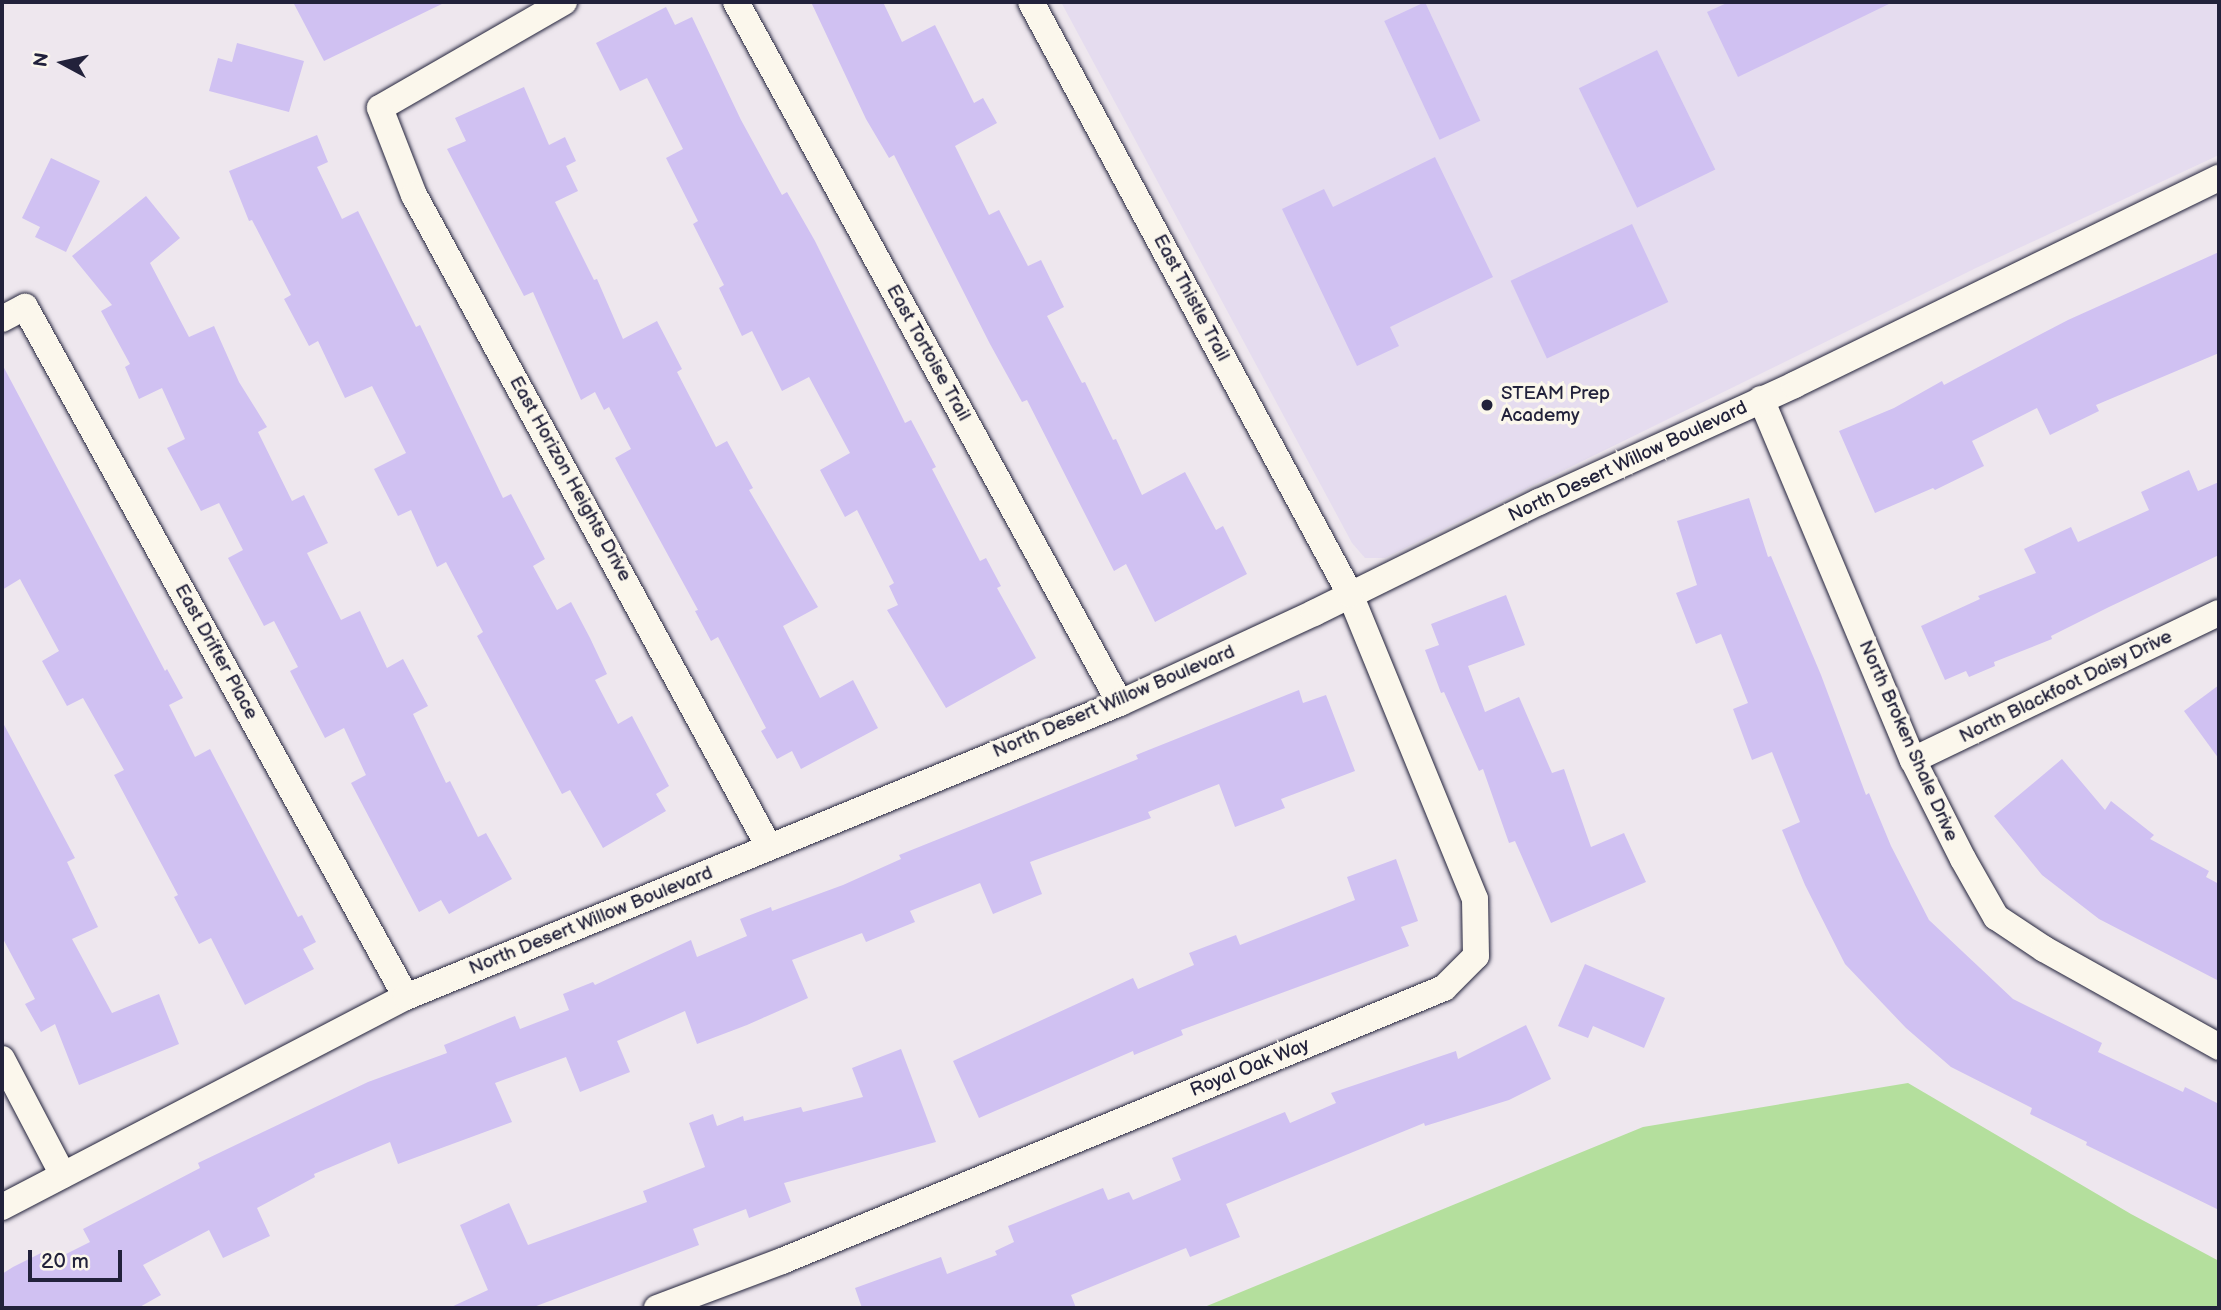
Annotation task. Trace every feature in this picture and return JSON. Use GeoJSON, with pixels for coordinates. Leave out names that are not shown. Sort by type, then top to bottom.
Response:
{"type":"FeatureCollection","features":[{"type":"Feature","properties":{"kind":"street","name":"East Horizon Heights Drive"},"geometry":{"type":"LineString","coordinates":[[564,2],[380,108],[414,195],[769,847]]}},
{"type":"Feature","properties":{"kind":"street","name":"East Tortoise Trail"},"geometry":{"type":"LineString","coordinates":[[736,2],[1120,703]]}},
{"type":"Feature","properties":{"kind":"street","name":"East Thistle Trail"},"geometry":{"type":"LineString","coordinates":[[1031,2],[1350,594]]}},
{"type":"Feature","properties":{"kind":"street","name":"North Desert Willow Boulevard"},"geometry":{"type":"LineString","coordinates":[[2,1207],[406,997],[1120,703],[2219,178]]}},
{"type":"Feature","properties":{"kind":"street","name":"East Drifter Place"},"geometry":{"type":"LineString","coordinates":[[13,313],[406,997]]}},
{"type":"Feature","properties":{"kind":"street","name":"North Broken Shale Drive"},"geometry":{"type":"LineString","coordinates":[[1761,399],[1913,760],[1962,859],[1996,917],[2044,950],[2219,1047]]}},
{"type":"Feature","properties":{"kind":"street","name":"Royal Oak Way"},"geometry":{"type":"LineString","coordinates":[[657,1308],[782,1261],[1444,988],[1476,956],[1475,899],[1350,594]]}},
{"type":"Feature","properties":{"kind":"street","name":"North Blackfoot Daisy Drive"},"geometry":{"type":"LineString","coordinates":[[1913,760],[2219,613]]}},
{"type":"Feature","properties":{"kind":"street"},"geometry":{"type":"LineString","coordinates":[[2,1059],[63,1175]]}},
{"type":"Feature","properties":{"kind":"shaded area","name":"STEAM Prep Academy"},"geometry":{"type":"Polygon","coordinates":[[[1061,2],[2219,2],[2219,155],[1976,268],[1385,558],[1365,558],[1352,543],[1061,2]]]}},
{"type":"Feature","properties":{"kind":"green space"},"geometry":{"type":"Polygon","coordinates":[[[1908,1083],[2131,1214],[2219,1261],[2219,1308],[1202,1308],[1643,1127],[1908,1083]]]}},
{"type":"Feature","properties":{"kind":"building"},"geometry":{"type":"Polygon","coordinates":[[[293,2],[446,2],[324,61],[293,2]]]}},
{"type":"Feature","properties":{"kind":"building"},"geometry":{"type":"Polygon","coordinates":[[[811,2],[883,2],[902,42],[935,25],[974,103],[983,98],[997,123],[955,146],[989,215],[999,210],[1028,266],[1041,260],[1064,307],[1047,316],[1082,383],[1085,382],[1113,440],[1116,439],[1142,495],[1185,472],[1216,530],[1223,526],[1247,574],[1155,622],[1126,564],[1114,571],[1027,400],[1022,402],[990,344],[894,155],[889,158],[866,119],[811,2]]]}},
{"type":"Feature","properties":{"kind":"building"},"geometry":{"type":"Polygon","coordinates":[[[1425,2],[1480,121],[1440,140],[1384,21],[1425,2]]]}},
{"type":"Feature","properties":{"kind":"building"},"geometry":{"type":"Polygon","coordinates":[[[1729,2],[1893,2],[1738,77],[1707,12],[1729,2]]]}},
{"type":"Feature","properties":{"kind":"building"},"geometry":{"type":"Polygon","coordinates":[[[666,7],[675,25],[692,17],[741,120],[782,195],[787,192],[815,241],[905,423],[911,420],[936,467],[932,469],[980,561],[986,558],[1001,586],[997,588],[1036,658],[946,708],[887,610],[898,605],[889,586],[894,583],[857,510],[845,517],[820,470],[850,453],[809,377],[782,391],[752,331],[742,336],[719,288],[724,285],[693,224],[698,221],[666,158],[683,149],[647,78],[620,91],[596,43],[666,7]]]}},
{"type":"Feature","properties":{"kind":"building"},"geometry":{"type":"Polygon","coordinates":[[[237,43],[304,61],[289,112],[209,91],[218,58],[232,62],[237,43]]]}},
{"type":"Feature","properties":{"kind":"building"},"geometry":{"type":"Polygon","coordinates":[[[1657,50],[1715,170],[1637,208],[1579,88],[1657,50]]]}},
{"type":"Feature","properties":{"kind":"building"},"geometry":{"type":"Polygon","coordinates":[[[524,87],[549,145],[565,137],[576,161],[566,166],[578,191],[555,202],[594,280],[597,279],[623,339],[657,321],[682,369],[677,372],[716,447],[727,441],[753,488],[749,490],[818,607],[783,626],[820,698],[853,680],[878,728],[801,769],[792,751],[777,759],[761,731],[766,728],[718,637],[711,641],[695,611],[698,610],[615,458],[631,449],[609,407],[604,410],[595,392],[581,400],[533,292],[524,296],[447,149],[466,141],[455,118],[524,87]]]}},
{"type":"Feature","properties":{"kind":"building"},"geometry":{"type":"Polygon","coordinates":[[[317,135],[328,162],[317,167],[342,219],[358,211],[416,327],[420,325],[503,498],[511,494],[545,559],[533,566],[557,610],[571,602],[590,638],[607,674],[595,680],[618,724],[632,716],[669,786],[656,794],[666,811],[603,848],[570,790],[562,794],[477,636],[483,632],[446,562],[437,567],[411,510],[398,516],[374,469],[406,453],[372,386],[345,398],[318,341],[309,346],[284,299],[291,295],[252,220],[249,221],[229,171],[317,135]]]}},
{"type":"Feature","properties":{"kind":"building"},"geometry":{"type":"Polygon","coordinates":[[[1435,157],[1493,277],[1390,327],[1399,346],[1357,366],[1282,209],[1324,189],[1333,207],[1435,157]]]}},
{"type":"Feature","properties":{"kind":"building"},"geometry":{"type":"Polygon","coordinates":[[[51,158],[100,181],[66,252],[35,237],[40,227],[22,218],[51,158]]]}},
{"type":"Feature","properties":{"kind":"building"},"geometry":{"type":"Polygon","coordinates":[[[146,196],[180,238],[150,263],[189,337],[214,326],[239,382],[267,427],[258,432],[292,501],[304,495],[328,543],[307,553],[341,620],[360,611],[387,668],[403,659],[428,706],[413,714],[446,783],[450,781],[478,837],[486,833],[512,879],[449,914],[441,900],[419,912],[351,783],[366,775],[344,728],[325,738],[290,671],[298,667],[274,621],[264,626],[228,558],[243,550],[219,503],[201,511],[167,448],[185,439],[162,388],[139,399],[125,367],[130,364],[101,311],[112,305],[72,256],[146,196]]]}},
{"type":"Feature","properties":{"kind":"building"},"geometry":{"type":"Polygon","coordinates":[[[1632,224],[1668,302],[1547,359],[1511,281],[1632,224]]]}},
{"type":"Feature","properties":{"kind":"building"},"geometry":{"type":"Polygon","coordinates":[[[2219,252],[2219,353],[2096,405],[2099,411],[2050,435],[2037,408],[1972,441],[1984,466],[1935,490],[1933,488],[1875,513],[1839,431],[1894,408],[1942,381],[1944,385],[2068,320],[2219,252]]]}},
{"type":"Feature","properties":{"kind":"building"},"geometry":{"type":"Polygon","coordinates":[[[2,364],[165,671],[167,669],[183,698],[169,705],[195,757],[210,749],[298,917],[302,915],[316,942],[303,949],[314,969],[245,1005],[211,938],[199,944],[174,897],[178,895],[114,775],[124,770],[83,698],[67,706],[42,661],[59,651],[20,579],[2,590],[2,364]]]}},
{"type":"Feature","properties":{"kind":"building"},"geometry":{"type":"Polygon","coordinates":[[[2189,470],[2198,491],[2219,482],[2219,555],[2051,636],[2052,639],[1994,662],[1995,666],[1969,677],[1966,671],[1945,680],[1921,626],[1980,599],[1978,596],[2036,573],[2024,549],[2071,527],[2078,542],[2149,510],[2141,492],[2189,470]]]}},
{"type":"Feature","properties":{"kind":"building"},"geometry":{"type":"Polygon","coordinates":[[[1749,498],[1768,557],[1771,556],[1821,675],[1866,795],[1869,793],[1891,846],[1929,920],[2013,999],[2102,1043],[2098,1052],[2183,1092],[2185,1087],[2219,1104],[2219,1210],[2086,1145],[2087,1142],[2030,1114],[2032,1108],[1951,1067],[1906,1028],[1845,964],[1805,885],[1782,830],[1800,822],[1772,752],[1752,760],[1733,709],[1748,703],[1721,634],[1696,644],[1676,593],[1697,585],[1677,521],[1749,498]]]}},
{"type":"Feature","properties":{"kind":"building"},"geometry":{"type":"Polygon","coordinates":[[[1506,595],[1525,645],[1468,666],[1485,712],[1519,697],[1552,773],[1564,769],[1591,847],[1624,833],[1646,882],[1551,923],[1515,841],[1509,843],[1483,769],[1479,771],[1444,692],[1441,693],[1425,650],[1439,645],[1431,624],[1506,595]]]}},
{"type":"Feature","properties":{"kind":"building"},"geometry":{"type":"Polygon","coordinates":[[[2219,685],[2219,759],[2184,711],[2219,685]]]}},
{"type":"Feature","properties":{"kind":"building"},"geometry":{"type":"Polygon","coordinates":[[[1299,690],[1303,703],[1326,695],[1355,771],[1281,799],[1285,808],[1235,827],[1219,784],[1148,812],[1151,818],[1030,862],[1042,894],[993,914],[980,883],[910,911],[915,922],[866,942],[862,933],[792,960],[808,998],[747,1025],[697,1044],[685,1011],[617,1041],[630,1072],[580,1092],[566,1057],[495,1083],[512,1122],[398,1164],[390,1142],[314,1174],[315,1177],[257,1208],[270,1236],[223,1258],[209,1230],[143,1265],[161,1295],[138,1308],[2,1308],[2,1274],[13,1267],[41,1253],[46,1264],[90,1242],[83,1229],[200,1168],[198,1163],[368,1082],[447,1053],[444,1045],[515,1016],[520,1029],[569,1010],[563,994],[593,982],[595,985],[691,940],[697,957],[747,936],[740,919],[771,907],[772,911],[843,885],[901,859],[899,855],[1138,759],[1136,755],[1299,690]]]}},
{"type":"Feature","properties":{"kind":"building"},"geometry":{"type":"Polygon","coordinates":[[[2,721],[75,858],[67,862],[98,927],[72,939],[112,1013],[159,994],[179,1044],[79,1085],[55,1024],[41,1032],[25,1004],[35,999],[2,937],[2,721]]]}},
{"type":"Feature","properties":{"kind":"building"},"geometry":{"type":"Polygon","coordinates":[[[2062,759],[2105,810],[2111,801],[2154,835],[2150,839],[2209,871],[2206,877],[2219,884],[2219,981],[2099,919],[2042,875],[1994,816],[2062,759]]]}},
{"type":"Feature","properties":{"kind":"building"},"geometry":{"type":"Polygon","coordinates":[[[1396,859],[1418,921],[1401,927],[1409,946],[1181,1030],[1183,1035],[1134,1055],[1133,1051],[979,1118],[953,1061],[1133,978],[1138,989],[1194,965],[1189,953],[1236,935],[1240,945],[1355,900],[1347,877],[1396,859]]]}},
{"type":"Feature","properties":{"kind":"building"},"geometry":{"type":"Polygon","coordinates":[[[1585,964],[1665,998],[1644,1048],[1593,1026],[1588,1038],[1558,1026],[1585,964]]]}},
{"type":"Feature","properties":{"kind":"building"},"geometry":{"type":"Polygon","coordinates":[[[1526,1025],[1551,1079],[1509,1100],[1425,1126],[1424,1123],[1226,1204],[1240,1237],[1190,1257],[1186,1248],[1071,1295],[1076,1308],[862,1308],[855,1288],[941,1257],[947,1274],[997,1255],[995,1251],[1014,1242],[1008,1226],[1103,1188],[1108,1200],[1129,1192],[1133,1200],[1181,1180],[1172,1158],[1285,1112],[1290,1123],[1336,1103],[1331,1093],[1456,1051],[1458,1059],[1526,1025]]]}},
{"type":"Feature","properties":{"kind":"building"},"geometry":{"type":"Polygon","coordinates":[[[901,1049],[936,1142],[784,1183],[791,1202],[749,1218],[746,1209],[693,1229],[699,1245],[531,1308],[449,1308],[488,1290],[460,1225],[509,1203],[528,1245],[647,1202],[643,1191],[705,1167],[689,1123],[713,1114],[717,1126],[743,1116],[744,1121],[801,1107],[803,1112],[863,1097],[852,1068],[901,1049]]]}},
{"type":"Feature","properties":{"kind":"place","name":"STEAM Prep Academy"},"geometry":{"type":"Point","coordinates":[1487,405]}}]}
